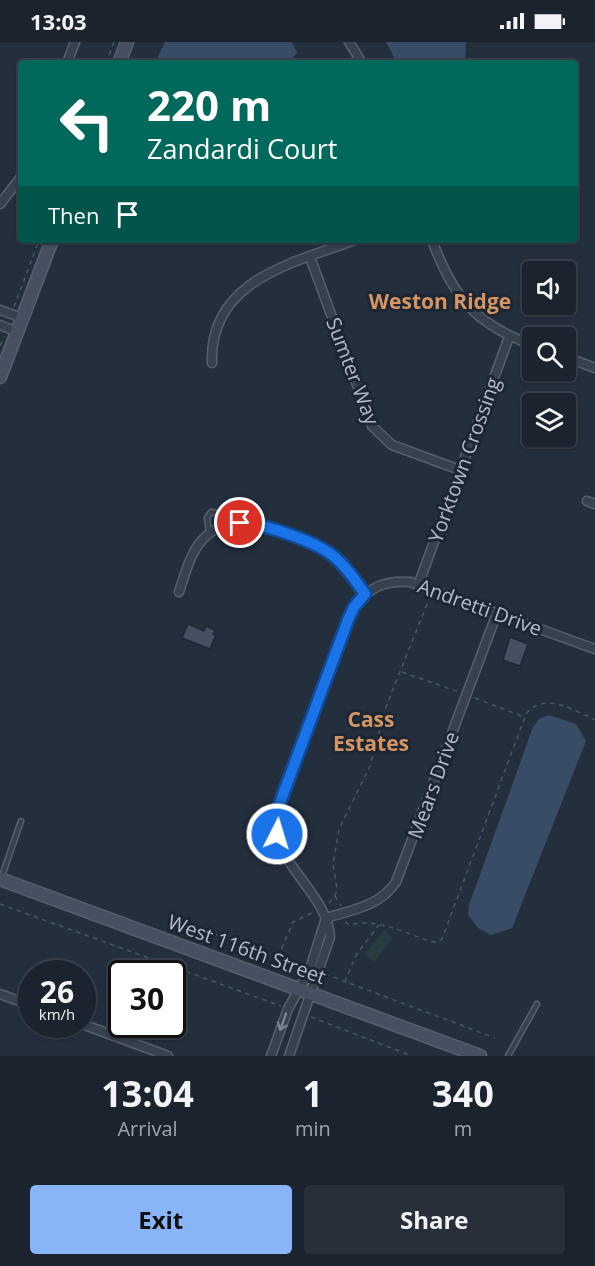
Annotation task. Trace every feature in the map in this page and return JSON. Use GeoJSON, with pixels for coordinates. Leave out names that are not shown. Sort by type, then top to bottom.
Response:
{"type":"FeatureCollection","features":[{"type":"Feature","properties":{"kind":"main road"},"geometry":{"type":"LineString","coordinates":[[120,60],[127,42]]}},
{"type":"Feature","properties":{"kind":"main road"},"geometry":{"type":"LineString","coordinates":[[0,378],[8,328],[17,316],[51,243]]}},
{"type":"Feature","properties":{"kind":"main road","name":"West 116th Street"},"geometry":{"type":"LineString","coordinates":[[0,879],[480,1056]]}},
{"type":"Feature","properties":{"kind":"street"},"geometry":{"type":"LineString","coordinates":[[68,60],[75,42]]}},
{"type":"Feature","properties":{"kind":"street"},"geometry":{"type":"LineString","coordinates":[[349,42],[360,60]]}},
{"type":"Feature","properties":{"kind":"street"},"geometry":{"type":"LineString","coordinates":[[0,204],[18,181]]}},
{"type":"Feature","properties":{"kind":"street"},"geometry":{"type":"LineString","coordinates":[[212,363],[215,333],[234,299],[266,273],[347,243]]}},
{"type":"Feature","properties":{"kind":"street"},"geometry":{"type":"LineString","coordinates":[[433,243],[449,282],[462,302],[485,322],[509,337],[522,342]]}},
{"type":"Feature","properties":{"kind":"street","name":"Sumter Way"},"geometry":{"type":"LineString","coordinates":[[310,256],[372,426],[392,445],[460,470]]}},
{"type":"Feature","properties":{"kind":"street"},"geometry":{"type":"LineString","coordinates":[[0,310],[17,316]]}},
{"type":"Feature","properties":{"kind":"street","name":"Yorktown Crossing"},"geometry":{"type":"LineString","coordinates":[[419,583],[509,337]]}},
{"type":"Feature","properties":{"kind":"street"},"geometry":{"type":"LineString","coordinates":[[576,361],[595,368]]}},
{"type":"Feature","properties":{"kind":"street"},"geometry":{"type":"LineString","coordinates":[[179,592],[194,552],[210,533],[230,524],[247,523],[259,525],[323,549],[340,563],[365,594],[354,607],[348,620],[276,816],[280,847],[321,908],[326,918],[330,937],[305,992],[288,1009],[271,1056]]}},
{"type":"Feature","properties":{"kind":"street","name":"Andretti Drive"},"geometry":{"type":"LineString","coordinates":[[365,594],[391,582],[419,583],[595,649]]}},
{"type":"Feature","properties":{"kind":"street","name":"Mears Drive"},"geometry":{"type":"LineString","coordinates":[[326,918],[381,898],[400,875],[497,613]]}},
{"type":"Feature","properties":{"kind":"street"},"geometry":{"type":"LineString","coordinates":[[289,1056],[304,1015],[305,992]]}},
{"type":"Feature","properties":{"kind":"street"},"geometry":{"type":"LineString","coordinates":[[0,994],[18,1001]]}},
{"type":"Feature","properties":{"kind":"street"},"geometry":{"type":"LineString","coordinates":[[96,1029],[168,1056]]}},
{"type":"Feature","properties":{"kind":"lane"},"geometry":{"type":"LineString","coordinates":[[210,533],[206,521],[211,512],[224,514],[230,524]]}},
{"type":"Feature","properties":{"kind":"lane"},"geometry":{"type":"LineString","coordinates":[[0,879],[21,821]]}},
{"type":"Feature","properties":{"kind":"lane"},"geometry":{"type":"LineString","coordinates":[[508,1056],[537,1004]]}},
{"type":"Feature","properties":{"kind":"path"},"geometry":{"type":"LineString","coordinates":[[107,60],[114,42]]}},
{"type":"Feature","properties":{"kind":"path"},"geometry":{"type":"LineString","coordinates":[[17,316],[38,243]]}},
{"type":"Feature","properties":{"kind":"path"},"geometry":{"type":"LineString","coordinates":[[0,346],[8,328]]}},
{"type":"Feature","properties":{"kind":"path"},"geometry":{"type":"LineString","coordinates":[[433,589],[387,704],[370,766],[339,829],[333,864],[337,885],[335,896],[348,924],[365,922],[380,924],[430,941],[442,939],[528,711],[539,704],[550,702],[595,720]]}},
{"type":"Feature","properties":{"kind":"path"},"geometry":{"type":"LineString","coordinates":[[278,957],[293,922],[321,908],[335,896]]}},
{"type":"Feature","properties":{"kind":"path"},"geometry":{"type":"LineString","coordinates":[[0,904],[288,1009]]}},
{"type":"Feature","properties":{"kind":"path"},"geometry":{"type":"LineString","coordinates":[[173,919],[495,1038]]}},
{"type":"Feature","properties":{"kind":"path"},"geometry":{"type":"LineString","coordinates":[[345,982],[356,955],[380,924]]}},
{"type":"Feature","properties":{"kind":"path"},"geometry":{"type":"LineString","coordinates":[[304,1015],[412,1056]]}},
{"type":"Feature","properties":{"kind":"green space"},"geometry":{"type":"Polygon","coordinates":[[[384,930],[393,938],[374,962],[365,954],[384,930]]]}},
{"type":"Feature","properties":{"kind":"water"},"geometry":{"type":"Polygon","coordinates":[[[165,42],[292,42],[297,53],[291,60],[156,60],[165,42]]]}},
{"type":"Feature","properties":{"kind":"water"},"geometry":{"type":"Polygon","coordinates":[[[386,42],[466,42],[465,60],[395,60],[386,42]]]}},
{"type":"Feature","properties":{"kind":"water"},"geometry":{"type":"Polygon","coordinates":[[[549,715],[576,724],[586,741],[512,928],[491,935],[478,928],[468,915],[469,905],[533,727],[539,719],[549,715]]]}},
{"type":"Feature","properties":{"kind":"building"},"geometry":{"type":"Polygon","coordinates":[[[188,624],[204,631],[206,626],[215,630],[213,634],[216,635],[210,649],[182,638],[188,624]]]}},
{"type":"Feature","properties":{"kind":"building"},"geometry":{"type":"Polygon","coordinates":[[[510,637],[528,644],[520,666],[503,660],[510,637]]]}},
{"type":"Feature","properties":{"kind":"district","name":"Weston Ridge"},"geometry":{"type":"Point","coordinates":[440,301]}},
{"type":"Feature","properties":{"kind":"district","name":"Cass Estates"},"geometry":{"type":"Point","coordinates":[371,731]}},
{"type":"Feature","properties":{"kind":"route"},"geometry":{"type":"LineString","coordinates":[[240,523],[259,525],[323,549],[340,563],[365,594],[354,607],[348,620],[291,771],[278,808],[277,834]]}}]}
